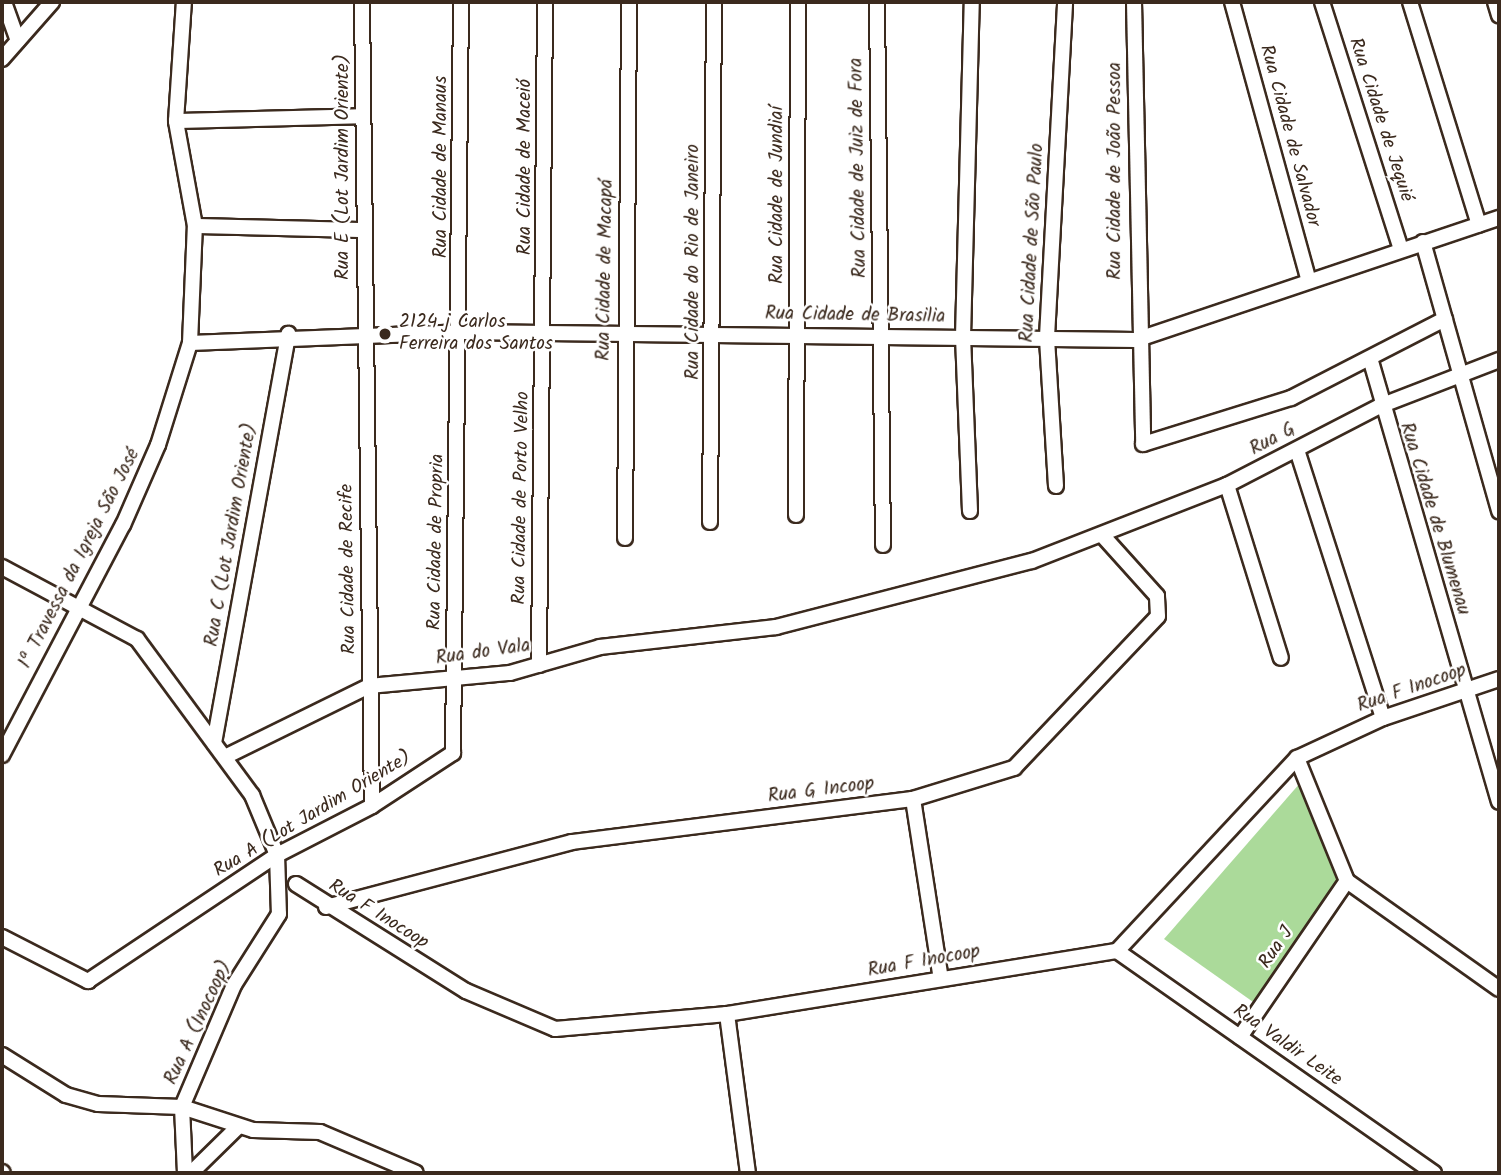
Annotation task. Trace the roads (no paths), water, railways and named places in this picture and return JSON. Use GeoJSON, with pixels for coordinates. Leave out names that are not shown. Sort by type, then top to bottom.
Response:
{"type":"FeatureCollection","features":[{"type":"Feature","properties":{"kind":"street"},"geometry":{"type":"LineString","coordinates":[[4,2],[18,41]]}},
{"type":"Feature","properties":{"kind":"street"},"geometry":{"type":"LineString","coordinates":[[2,59],[52,2]]}},
{"type":"Feature","properties":{"kind":"street","name":"1ª Travessa da Igreja São José"},"geometry":{"type":"LineString","coordinates":[[2,755],[81,607],[158,445],[190,343],[195,226],[176,121],[184,2]]}},
{"type":"Feature","properties":{"kind":"street","name":"Rua E (Lot Jardim Oriente)"},"geometry":{"type":"LineString","coordinates":[[362,2],[362,230],[366,332]]}},
{"type":"Feature","properties":{"kind":"street","name":"Rua Cidade de Manaus"},"geometry":{"type":"LineString","coordinates":[[460,332],[461,2]]}},
{"type":"Feature","properties":{"kind":"street","name":"Rua Cidade de Maceió"},"geometry":{"type":"LineString","coordinates":[[544,332],[545,2]]}},
{"type":"Feature","properties":{"kind":"street","name":"Rua Cidade de Macapá"},"geometry":{"type":"LineString","coordinates":[[625,538],[629,2]]}},
{"type":"Feature","properties":{"kind":"street","name":"Rua Cidade do Rio de Janeiro"},"geometry":{"type":"LineString","coordinates":[[710,522],[714,2]]}},
{"type":"Feature","properties":{"kind":"street","name":"Rua Cidade de Jundiaí"},"geometry":{"type":"LineString","coordinates":[[796,515],[798,2]]}},
{"type":"Feature","properties":{"kind":"street","name":"Rua Cidade de Juiz de Fora"},"geometry":{"type":"LineString","coordinates":[[877,2],[883,545]]}},
{"type":"Feature","properties":{"kind":"street"},"geometry":{"type":"LineString","coordinates":[[970,511],[963,337],[972,2]]}},
{"type":"Feature","properties":{"kind":"street","name":"Rua Cidade de São Paulo"},"geometry":{"type":"LineString","coordinates":[[1056,486],[1047,337],[1065,2]]}},
{"type":"Feature","properties":{"kind":"street","name":"Rua Cidade de João Pessoa"},"geometry":{"type":"LineString","coordinates":[[1134,2],[1136,340],[1143,444]]}},
{"type":"Feature","properties":{"kind":"street","name":"Rua Cidade de Salvador"},"geometry":{"type":"LineString","coordinates":[[1232,2],[1309,281]]}},
{"type":"Feature","properties":{"kind":"street","name":"Rua Cidade de Jequié"},"geometry":{"type":"LineString","coordinates":[[1322,2],[1401,249]]}},
{"type":"Feature","properties":{"kind":"street"},"geometry":{"type":"LineString","coordinates":[[1410,2],[1479,225]]}},
{"type":"Feature","properties":{"kind":"street"},"geometry":{"type":"LineString","coordinates":[[1495,2],[1499,15]]}},
{"type":"Feature","properties":{"kind":"street"},"geometry":{"type":"LineString","coordinates":[[176,121],[363,116]]}},
{"type":"Feature","properties":{"kind":"street","name":"Rua Cidade de Brasilia"},"geometry":{"type":"LineString","coordinates":[[190,343],[288,334],[366,332],[625,335],[713,333],[797,336],[881,334],[1136,340],[1499,218]]}},
{"type":"Feature","properties":{"kind":"street"},"geometry":{"type":"LineString","coordinates":[[195,226],[362,230]]}},
{"type":"Feature","properties":{"kind":"street"},"geometry":{"type":"LineString","coordinates":[[1423,242],[1499,511]]}},
{"type":"Feature","properties":{"kind":"street","name":"Rua G"},"geometry":{"type":"LineString","coordinates":[[1143,444],[1291,398],[1445,319]]}},
{"type":"Feature","properties":{"kind":"street","name":"Rua Cidade de Recife"},"geometry":{"type":"LineString","coordinates":[[366,332],[372,806]]}},
{"type":"Feature","properties":{"kind":"street","name":"Rua Cidade de Propria"},"geometry":{"type":"LineString","coordinates":[[453,753],[460,332]]}},
{"type":"Feature","properties":{"kind":"street","name":"Rua Cidade de Porto Velho"},"geometry":{"type":"LineString","coordinates":[[539,665],[544,332]]}},
{"type":"Feature","properties":{"kind":"street","name":"Rua C (Lot Jardim Oriente)"},"geometry":{"type":"LineString","coordinates":[[214,743],[288,334]]}},
{"type":"Feature","properties":{"kind":"street","name":"Rua Cidade de Blumenau"},"geometry":{"type":"LineString","coordinates":[[1370,359],[1380,406],[1499,802]]}},
{"type":"Feature","properties":{"kind":"street","name":"Rua G"},"geometry":{"type":"LineString","coordinates":[[1103,536],[1227,485],[1380,406],[1459,373],[1499,360]]}},
{"type":"Feature","properties":{"kind":"street"},"geometry":{"type":"LineString","coordinates":[[1297,450],[1383,718]]}},
{"type":"Feature","properties":{"kind":"street"},"geometry":{"type":"LineString","coordinates":[[1227,485],[1281,658]]}},
{"type":"Feature","properties":{"kind":"street","name":"Rua do Vala"},"geometry":{"type":"LineString","coordinates":[[369,686],[539,665],[600,647],[833,616],[1103,536]]}},
{"type":"Feature","properties":{"kind":"street","name":"Rua G Incoop"},"geometry":{"type":"LineString","coordinates":[[326,907],[572,842],[914,799],[1014,768],[1158,615],[1157,596],[1103,536]]}},
{"type":"Feature","properties":{"kind":"street"},"geometry":{"type":"LineString","coordinates":[[2,567],[137,639],[252,795],[277,855]]}},
{"type":"Feature","properties":{"kind":"street","name":"Rua F Inocoop"},"geometry":{"type":"LineString","coordinates":[[296,884],[326,907],[466,991],[555,1029],[727,1014],[1117,951],[1297,758],[1383,718],[1499,679]]}},
{"type":"Feature","properties":{"kind":"street"},"geometry":{"type":"LineString","coordinates":[[229,755],[369,686]]}},
{"type":"Feature","properties":{"kind":"street","name":"Rua A (Lot Jardim Oriente)"},"geometry":{"type":"LineString","coordinates":[[2,937],[88,981],[277,855],[372,806],[453,753]]}},
{"type":"Feature","properties":{"kind":"street"},"geometry":{"type":"LineString","coordinates":[[1297,758],[1346,881],[1499,989]]}},
{"type":"Feature","properties":{"kind":"street"},"geometry":{"type":"LineString","coordinates":[[914,799],[941,979]]}},
{"type":"Feature","properties":{"kind":"street","name":"Rua A (Inocoop)"},"geometry":{"type":"LineString","coordinates":[[186,1173],[182,1107],[234,985],[279,914],[277,855]]}},
{"type":"Feature","properties":{"kind":"street","name":"Rua J"},"geometry":{"type":"LineString","coordinates":[[1240,1037],[1346,881]]}},
{"type":"Feature","properties":{"kind":"street","name":"Rua Valdir Leite"},"geometry":{"type":"LineString","coordinates":[[1117,951],[1434,1173]]}},
{"type":"Feature","properties":{"kind":"street"},"geometry":{"type":"LineString","coordinates":[[727,1014],[748,1173]]}},
{"type":"Feature","properties":{"kind":"street"},"geometry":{"type":"LineString","coordinates":[[2,1055],[66,1095],[98,1104],[182,1107],[238,1127],[320,1132],[416,1173]]}},
{"type":"Feature","properties":{"kind":"street"},"geometry":{"type":"LineString","coordinates":[[200,1171],[238,1127]]}},
{"type":"Feature","properties":{"kind":"place","name":"2124 j Carlos Ferreira dos Santos"},"geometry":{"type":"Point","coordinates":[385,334]}}]}
